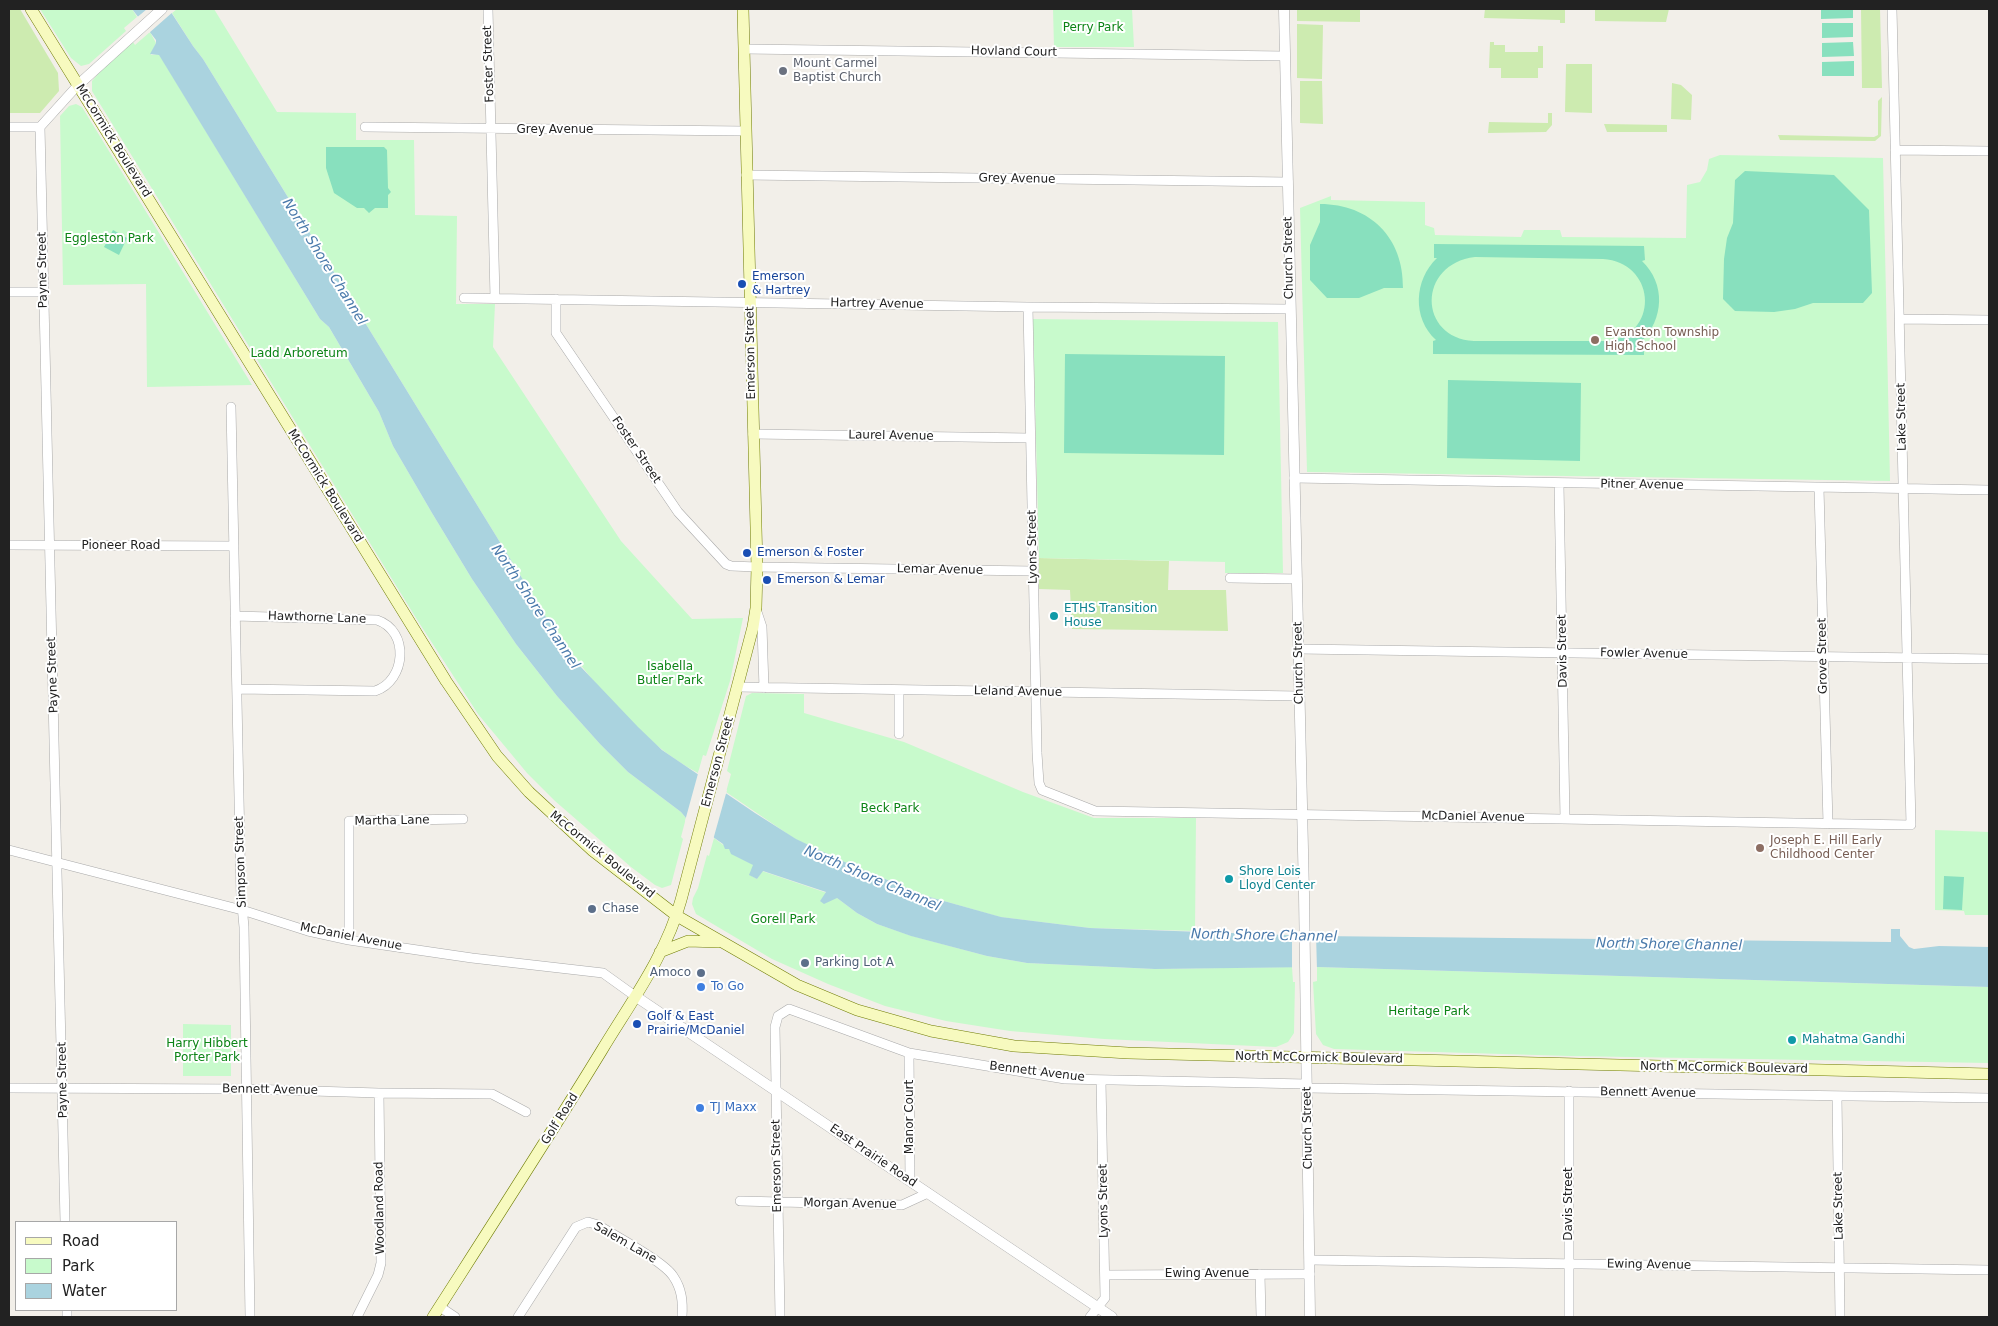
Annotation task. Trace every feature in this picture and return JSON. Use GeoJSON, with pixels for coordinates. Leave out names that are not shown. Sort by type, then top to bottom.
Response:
{"type":"FeatureCollection","features":[{"type":"Feature","properties":{"kind":"main road","name":"McCormick Boulevard"},"geometry":{"type":"LineString","coordinates":[[31,9],[348,523],[497,756],[547,809],[593,851],[677,916]]}},
{"type":"Feature","properties":{"kind":"main road","name":"Emerson Street"},"geometry":{"type":"LineString","coordinates":[[677,916],[738,687],[753,628],[756,608],[757,567],[743,9]]}},
{"type":"Feature","properties":{"kind":"main road","name":"North McCormick Boulevard"},"geometry":{"type":"LineString","coordinates":[[677,916],[778,975],[829,999],[883,1018],[931,1031],[1014,1046],[1128,1053],[1989,1074]]}},
{"type":"Feature","properties":{"kind":"main road","name":"Golf Road"},"geometry":{"type":"LineString","coordinates":[[437,1312],[556,1126],[635,996],[660,952],[677,916]]}},
{"type":"Feature","properties":{"kind":"main road"},"geometry":{"type":"LineString","coordinates":[[660,952],[688,940],[723,942]]}},
{"type":"Feature","properties":{"kind":"street"},"geometry":{"type":"LineString","coordinates":[[9,127],[40,127],[78,85],[162,9]]}},
{"type":"Feature","properties":{"kind":"street","name":"Foster Street"},"geometry":{"type":"LineString","coordinates":[[488,9],[495,298]]}},
{"type":"Feature","properties":{"kind":"street","name":"Church Street"},"geometry":{"type":"LineString","coordinates":[[1284,9],[1302,814],[1310,1317]]}},
{"type":"Feature","properties":{"kind":"street","name":"Lake Street"},"geometry":{"type":"LineString","coordinates":[[1892,9],[1912,825]]}},
{"type":"Feature","properties":{"kind":"street","name":"Hovland Court"},"geometry":{"type":"LineString","coordinates":[[744,50],[1285,56]]}},
{"type":"Feature","properties":{"kind":"street","name":"Payne Street"},"geometry":{"type":"LineString","coordinates":[[40,127],[64,1089],[65,1221]]}},
{"type":"Feature","properties":{"kind":"street","name":"Grey Avenue"},"geometry":{"type":"LineString","coordinates":[[366,127],[745,132]]}},
{"type":"Feature","properties":{"kind":"street"},"geometry":{"type":"LineString","coordinates":[[1895,150],[1989,152]]}},
{"type":"Feature","properties":{"kind":"street","name":"Grey Avenue"},"geometry":{"type":"LineString","coordinates":[[746,175],[1288,182]]}},
{"type":"Feature","properties":{"kind":"street"},"geometry":{"type":"LineString","coordinates":[[9,292],[43,292]]}},
{"type":"Feature","properties":{"kind":"street","name":"Hartrey Avenue"},"geometry":{"type":"LineString","coordinates":[[464,298],[1290,309]]}},
{"type":"Feature","properties":{"kind":"street","name":"Foster Street"},"geometry":{"type":"LineString","coordinates":[[556,299],[556,333],[678,512],[726,564],[731,566],[757,567]]}},
{"type":"Feature","properties":{"kind":"street","name":"Lyons Street"},"geometry":{"type":"LineString","coordinates":[[1028,307],[1035,692],[1040,788]]}},
{"type":"Feature","properties":{"kind":"street"},"geometry":{"type":"LineString","coordinates":[[1900,319],[1989,320]]}},
{"type":"Feature","properties":{"kind":"street","name":"Simpson Street"},"geometry":{"type":"LineString","coordinates":[[231,408],[242,910],[244,927],[250,1317]]}},
{"type":"Feature","properties":{"kind":"street","name":"Laurel Avenue"},"geometry":{"type":"LineString","coordinates":[[753,434],[1030,438]]}},
{"type":"Feature","properties":{"kind":"street","name":"Pitner Avenue"},"geometry":{"type":"LineString","coordinates":[[1294,478],[1989,490]]}},
{"type":"Feature","properties":{"kind":"street","name":"Davis Street"},"geometry":{"type":"LineString","coordinates":[[1559,484],[1566,819]]}},
{"type":"Feature","properties":{"kind":"street","name":"Grove Street"},"geometry":{"type":"LineString","coordinates":[[1819,488],[1828,824]]}},
{"type":"Feature","properties":{"kind":"street","name":"Pioneer Road"},"geometry":{"type":"LineString","coordinates":[[9,545],[234,546]]}},
{"type":"Feature","properties":{"kind":"street","name":"Lemar Avenue"},"geometry":{"type":"LineString","coordinates":[[757,567],[1033,571]]}},
{"type":"Feature","properties":{"kind":"street"},"geometry":{"type":"LineString","coordinates":[[1230,578],[1297,579]]}},
{"type":"Feature","properties":{"kind":"street","name":"Emerson Street"},"geometry":{"type":"LineString","coordinates":[[756,608],[762,628],[764,688]]}},
{"type":"Feature","properties":{"kind":"street","name":"Hawthorne Lane"},"geometry":{"type":"LineString","coordinates":[[235,616],[377,620],[392,628],[401,653],[400,663],[393,678],[383,688],[375,690],[237,689]]}},
{"type":"Feature","properties":{"kind":"street","name":"Fowler Avenue"},"geometry":{"type":"LineString","coordinates":[[1298,649],[1989,659]]}},
{"type":"Feature","properties":{"kind":"street","name":"Leland Avenue"},"geometry":{"type":"LineString","coordinates":[[738,687],[1299,696]]}},
{"type":"Feature","properties":{"kind":"street"},"geometry":{"type":"LineString","coordinates":[[899,690],[899,734]]}},
{"type":"Feature","properties":{"kind":"street","name":"McDaniel Avenue"},"geometry":{"type":"LineString","coordinates":[[1040,788],[1046,793],[1095,811],[1912,825]]}},
{"type":"Feature","properties":{"kind":"street","name":"Martha Lane"},"geometry":{"type":"LineString","coordinates":[[349,940],[349,821],[463,819]]}},
{"type":"Feature","properties":{"kind":"street","name":"McDaniel Avenue"},"geometry":{"type":"LineString","coordinates":[[9,850],[242,910],[308,931],[349,940],[472,958],[603,973],[635,996]]}},
{"type":"Feature","properties":{"kind":"street","name":"East Prairie Road"},"geometry":{"type":"LineString","coordinates":[[635,996],[1112,1317]]}},
{"type":"Feature","properties":{"kind":"street","name":"Bennett Avenue"},"geometry":{"type":"LineString","coordinates":[[778,1016],[789,1009],[909,1054],[1065,1078],[1307,1086],[1989,1098]]}},
{"type":"Feature","properties":{"kind":"street","name":"Emerson Street"},"geometry":{"type":"LineString","coordinates":[[778,1016],[775,1027],[775,1090],[780,1317]]}},
{"type":"Feature","properties":{"kind":"street","name":"Manor Court"},"geometry":{"type":"LineString","coordinates":[[909,1054],[910,1181]]}},
{"type":"Feature","properties":{"kind":"street","name":"Lyons Street"},"geometry":{"type":"LineString","coordinates":[[1090,1317],[1105,1298],[1101,1080]]}},
{"type":"Feature","properties":{"kind":"street","name":"Bennett Avenue"},"geometry":{"type":"LineString","coordinates":[[9,1088],[246,1089],[492,1094],[526,1112]]}},
{"type":"Feature","properties":{"kind":"street","name":"Davis Street"},"geometry":{"type":"LineString","coordinates":[[1568,1091],[1569,1317]]}},
{"type":"Feature","properties":{"kind":"street","name":"Woodland Road"},"geometry":{"type":"LineString","coordinates":[[357,1317],[378,1274],[381,1263],[379,1093]]}},
{"type":"Feature","properties":{"kind":"street","name":"Lake Street"},"geometry":{"type":"LineString","coordinates":[[1837,1096],[1840,1317]]}},
{"type":"Feature","properties":{"kind":"street","name":"Morgan Avenue"},"geometry":{"type":"LineString","coordinates":[[740,1201],[902,1206],[928,1193]]}},
{"type":"Feature","properties":{"kind":"street","name":"Salem Lane"},"geometry":{"type":"LineString","coordinates":[[518,1317],[572,1233],[580,1224],[588,1222],[598,1225],[661,1264],[672,1273],[682,1295],[682,1317]]}},
{"type":"Feature","properties":{"kind":"street","name":"Ewing Avenue"},"geometry":{"type":"LineString","coordinates":[[1310,1260],[1989,1270]]}},
{"type":"Feature","properties":{"kind":"street"},"geometry":{"type":"LineString","coordinates":[[1260,1274],[1261,1317]]}},
{"type":"Feature","properties":{"kind":"street","name":"Ewing Avenue"},"geometry":{"type":"LineString","coordinates":[[1105,1275],[1310,1274]]}},
{"type":"Feature","properties":{"kind":"street"},"geometry":{"type":"LineString","coordinates":[[437,1312],[455,1317]]}},
{"type":"Feature","properties":{"kind":"green space"},"geometry":{"type":"Polygon","coordinates":[[[9,9],[20,9],[58,73],[59,91],[40,113],[9,113],[9,9]]]}},
{"type":"Feature","properties":{"kind":"green space"},"geometry":{"type":"Polygon","coordinates":[[[40,9],[132,9],[137,17],[124,28],[126,31],[89,64],[81,66],[71,58],[40,9]]]}},
{"type":"Feature","properties":{"kind":"green space","name":"Isabella Butler Park"},"geometry":{"type":"Polygon","coordinates":[[[177,9],[214,9],[277,112],[356,113],[356,140],[414,140],[415,215],[457,216],[456,304],[495,304],[493,347],[621,541],[692,619],[743,618],[730,681],[706,756],[703,755],[698,773],[676,760],[635,726],[597,685],[549,622],[203,59],[172,13],[177,9]]]}},
{"type":"Feature","properties":{"kind":"green space","name":"Perry Park"},"geometry":{"type":"Polygon","coordinates":[[[1053,9],[1132,9],[1134,47],[1054,47],[1053,9]]]}},
{"type":"Feature","properties":{"kind":"green space"},"geometry":{"type":"Polygon","coordinates":[[[1297,9],[1360,9],[1360,22],[1297,21],[1297,9]]]}},
{"type":"Feature","properties":{"kind":"green space"},"geometry":{"type":"Polygon","coordinates":[[[1485,9],[1565,9],[1565,23],[1560,23],[1560,20],[1484,18],[1485,9]]]}},
{"type":"Feature","properties":{"kind":"green space"},"geometry":{"type":"Polygon","coordinates":[[[1595,9],[1669,9],[1666,22],[1595,21],[1595,9]]]}},
{"type":"Feature","properties":{"kind":"green space"},"geometry":{"type":"Polygon","coordinates":[[[1821,9],[1853,9],[1853,18],[1821,19],[1821,9]]]}},
{"type":"Feature","properties":{"kind":"green space"},"geometry":{"type":"Polygon","coordinates":[[[1861,9],[1880,9],[1882,88],[1862,88],[1861,9]]]}},
{"type":"Feature","properties":{"kind":"green space"},"geometry":{"type":"Polygon","coordinates":[[[1822,23],[1853,23],[1853,37],[1822,38],[1822,23]]]}},
{"type":"Feature","properties":{"kind":"green space"},"geometry":{"type":"Polygon","coordinates":[[[1297,24],[1323,25],[1322,79],[1297,78],[1297,24]]]}},
{"type":"Feature","properties":{"kind":"green space","name":"Ladd Arboretum"},"geometry":{"type":"Polygon","coordinates":[[[150,32],[156,43],[151,55],[159,54],[320,319],[329,327],[379,412],[393,446],[432,513],[472,579],[516,644],[557,696],[600,744],[628,772],[681,812],[686,818],[681,837],[683,839],[671,885],[662,888],[655,885],[631,867],[555,801],[527,773],[478,714],[416,618],[92,91],[92,81],[105,66],[133,42],[135,45],[150,32]]]}},
{"type":"Feature","properties":{"kind":"green space"},"geometry":{"type":"Polygon","coordinates":[[[1490,42],[1494,42],[1494,45],[1505,45],[1505,52],[1538,52],[1538,46],[1543,46],[1543,68],[1538,68],[1538,78],[1501,78],[1501,68],[1489,68],[1490,42]]]}},
{"type":"Feature","properties":{"kind":"green space"},"geometry":{"type":"Polygon","coordinates":[[[1853,42],[1854,56],[1822,57],[1822,43],[1853,42]]]}},
{"type":"Feature","properties":{"kind":"green space"},"geometry":{"type":"Polygon","coordinates":[[[1854,61],[1854,76],[1822,76],[1822,62],[1854,61]]]}},
{"type":"Feature","properties":{"kind":"green space"},"geometry":{"type":"Polygon","coordinates":[[[1566,64],[1592,64],[1592,113],[1565,112],[1566,64]]]}},
{"type":"Feature","properties":{"kind":"green space"},"geometry":{"type":"Polygon","coordinates":[[[1300,81],[1322,81],[1323,124],[1300,123],[1300,81]]]}},
{"type":"Feature","properties":{"kind":"green space"},"geometry":{"type":"Polygon","coordinates":[[[1672,83],[1681,85],[1692,95],[1691,120],[1671,119],[1672,83]]]}},
{"type":"Feature","properties":{"kind":"green space"},"geometry":{"type":"Polygon","coordinates":[[[1882,97],[1881,136],[1875,141],[1780,140],[1778,135],[1874,137],[1878,135],[1878,101],[1882,97]]]}},
{"type":"Feature","properties":{"kind":"green space","name":"Eggleston Park"},"geometry":{"type":"Polygon","coordinates":[[[76,104],[82,107],[252,385],[147,387],[146,284],[63,285],[60,116],[69,106],[76,104]]]}},
{"type":"Feature","properties":{"kind":"green space"},"geometry":{"type":"Polygon","coordinates":[[[1548,113],[1552,113],[1552,125],[1546,132],[1488,133],[1489,122],[1548,123],[1548,113]]]}},
{"type":"Feature","properties":{"kind":"green space"},"geometry":{"type":"Polygon","coordinates":[[[1604,124],[1667,125],[1667,132],[1607,132],[1604,124]]]}},
{"type":"Feature","properties":{"kind":"green space"},"geometry":{"type":"Polygon","coordinates":[[[326,147],[384,147],[387,150],[388,188],[391,192],[388,195],[388,208],[375,208],[369,213],[364,208],[357,208],[334,193],[326,168],[326,147]]]}},
{"type":"Feature","properties":{"kind":"green space"},"geometry":{"type":"Polygon","coordinates":[[[1720,155],[1883,158],[1890,481],[1307,472],[1300,208],[1331,196],[1331,200],[1425,202],[1425,225],[1434,228],[1435,235],[1521,237],[1524,230],[1560,230],[1562,237],[1686,238],[1687,185],[1700,182],[1707,170],[1709,159],[1720,155]]]}},
{"type":"Feature","properties":{"kind":"green space"},"geometry":{"type":"Polygon","coordinates":[[[1745,171],[1834,175],[1869,210],[1872,293],[1863,303],[1813,303],[1795,309],[1774,312],[1735,311],[1723,299],[1724,259],[1727,238],[1733,223],[1735,180],[1745,171]]]}},
{"type":"Feature","properties":{"kind":"green space"},"geometry":{"type":"Polygon","coordinates":[[[1320,204],[1354,210],[1368,217],[1381,227],[1390,239],[1397,254],[1402,270],[1403,288],[1384,288],[1359,298],[1327,298],[1310,280],[1310,245],[1320,222],[1320,204]]]}},
{"type":"Feature","properties":{"kind":"green space"},"geometry":{"type":"Polygon","coordinates":[[[113,230],[127,238],[119,255],[104,247],[113,230]]]}},
{"type":"Feature","properties":{"kind":"green space"},"geometry":{"type":"Polygon","coordinates":[[[1434,244],[1644,246],[1645,260],[1642,261],[1650,270],[1655,280],[1659,302],[1654,323],[1649,333],[1641,342],[1644,342],[1644,355],[1433,354],[1433,341],[1436,340],[1428,331],[1423,321],[1419,299],[1424,277],[1429,267],[1437,258],[1434,258],[1434,244]],[[1475,257],[1456,262],[1442,273],[1434,286],[1432,300],[1434,315],[1442,328],[1456,337],[1474,341],[1611,341],[1627,334],[1638,324],[1644,311],[1645,297],[1641,283],[1633,272],[1620,263],[1603,259],[1475,257]]]}},
{"type":"Feature","properties":{"kind":"green space"},"geometry":{"type":"Polygon","coordinates":[[[1033,319],[1278,322],[1283,573],[1225,573],[1225,562],[1039,558],[1033,319]]]}},
{"type":"Feature","properties":{"kind":"green space"},"geometry":{"type":"Polygon","coordinates":[[[1065,354],[1225,356],[1224,455],[1064,453],[1065,354]]]}},
{"type":"Feature","properties":{"kind":"green space"},"geometry":{"type":"Polygon","coordinates":[[[1448,380],[1581,383],[1580,461],[1447,458],[1448,380]]]}},
{"type":"Feature","properties":{"kind":"green space"},"geometry":{"type":"Polygon","coordinates":[[[1039,558],[1169,561],[1168,590],[1226,590],[1228,631],[1072,629],[1070,590],[1039,589],[1039,558]]]}},
{"type":"Feature","properties":{"kind":"green space","name":"Beck Park"},"geometry":{"type":"Polygon","coordinates":[[[752,693],[804,694],[804,713],[904,742],[1023,792],[1094,818],[1196,818],[1195,931],[1090,928],[1000,917],[926,896],[795,839],[726,792],[731,774],[727,771],[746,696],[752,693]]]}},
{"type":"Feature","properties":{"kind":"green space"},"geometry":{"type":"Polygon","coordinates":[[[1935,830],[1989,832],[1989,915],[1965,915],[1964,911],[1935,910],[1935,830]]]}},
{"type":"Feature","properties":{"kind":"green space","name":"Gorell Park"},"geometry":{"type":"Polygon","coordinates":[[[714,838],[754,865],[750,875],[757,879],[762,871],[827,893],[820,901],[837,898],[857,913],[877,924],[912,936],[987,956],[1027,963],[1155,969],[1292,967],[1293,982],[1295,982],[1294,1033],[1288,1042],[1276,1047],[1104,1039],[1010,1031],[946,1021],[885,1006],[828,984],[772,959],[696,914],[692,904],[693,898],[714,838]]]}},
{"type":"Feature","properties":{"kind":"green space"},"geometry":{"type":"Polygon","coordinates":[[[1944,876],[1964,877],[1962,910],[1943,909],[1944,876]]]}},
{"type":"Feature","properties":{"kind":"green space","name":"Heritage Park"},"geometry":{"type":"Polygon","coordinates":[[[1317,967],[1989,987],[1989,1063],[1570,1056],[1334,1049],[1323,1045],[1316,1034],[1313,982],[1317,981],[1317,967]]]}},
{"type":"Feature","properties":{"kind":"green space","name":"Harry Hibbert Porter Park"},"geometry":{"type":"Polygon","coordinates":[[[183,1024],[231,1025],[231,1076],[183,1076],[183,1024]]]}},
{"type":"Feature","properties":{"kind":"water","name":"North Shore Channel"},"geometry":{"type":"Polygon","coordinates":[[[132,9],[169,9],[203,59],[549,622],[580,666],[662,750],[796,839],[849,864],[926,896],[1001,917],[1090,928],[1316,936],[1891,942],[1891,929],[1900,929],[1900,936],[1909,947],[1914,949],[1939,946],[1989,947],[1989,987],[1317,967],[1155,969],[1027,963],[987,956],[911,936],[877,924],[857,913],[837,898],[824,904],[820,901],[826,892],[763,871],[757,879],[749,875],[753,865],[731,854],[729,849],[725,849],[723,844],[686,818],[681,812],[628,772],[557,696],[516,644],[472,579],[432,513],[393,446],[379,412],[329,327],[320,319],[159,55],[150,54],[156,40],[132,9]]]}},
{"type":"Feature","properties":{"kind":"pier"},"geometry":{"type":"Polygon","coordinates":[[[147,9],[172,9],[174,11],[149,33],[135,19],[147,9]]]}},
{"type":"Feature","properties":{"kind":"pier"},"geometry":{"type":"Polygon","coordinates":[[[699,770],[727,790],[713,840],[685,821],[699,770]]]}},
{"type":"Feature","properties":{"kind":"pier"},"geometry":{"type":"Polygon","coordinates":[[[1292,933],[1316,934],[1317,970],[1292,969],[1292,933]]]}},
{"type":"Feature","properties":{"kind":"place","name":"Mount Carmel Baptist Church"},"geometry":{"type":"Point","coordinates":[783,71]}},
{"type":"Feature","properties":{"kind":"place","name":"Emerson & Hartrey"},"geometry":{"type":"Point","coordinates":[742,284]}},
{"type":"Feature","properties":{"kind":"place","name":"Evanston Township High School"},"geometry":{"type":"Point","coordinates":[1595,340]}},
{"type":"Feature","properties":{"kind":"place","name":"Emerson & Foster"},"geometry":{"type":"Point","coordinates":[747,553]}},
{"type":"Feature","properties":{"kind":"place","name":"Emerson & Lemar"},"geometry":{"type":"Point","coordinates":[767,580]}},
{"type":"Feature","properties":{"kind":"place","name":"ETHS Transition House"},"geometry":{"type":"Point","coordinates":[1054,616]}},
{"type":"Feature","properties":{"kind":"place","name":"Joseph E. Hill Early Childhood Center"},"geometry":{"type":"Point","coordinates":[1760,848]}},
{"type":"Feature","properties":{"kind":"place","name":"Shore Lois Lloyd Center"},"geometry":{"type":"Point","coordinates":[1229,879]}},
{"type":"Feature","properties":{"kind":"place","name":"Chase"},"geometry":{"type":"Point","coordinates":[592,909]}},
{"type":"Feature","properties":{"kind":"place","name":"Parking Lot A"},"geometry":{"type":"Point","coordinates":[805,963]}},
{"type":"Feature","properties":{"kind":"place","name":"Amoco"},"geometry":{"type":"Point","coordinates":[701,973]}},
{"type":"Feature","properties":{"kind":"place","name":"To Go"},"geometry":{"type":"Point","coordinates":[701,987]}},
{"type":"Feature","properties":{"kind":"place","name":"Golf & East Prairie/McDaniel"},"geometry":{"type":"Point","coordinates":[637,1024]}},
{"type":"Feature","properties":{"kind":"place","name":"Mahatma Gandhi"},"geometry":{"type":"Point","coordinates":[1792,1040]}},
{"type":"Feature","properties":{"kind":"place","name":"TJ Maxx"},"geometry":{"type":"Point","coordinates":[700,1108]}}]}
